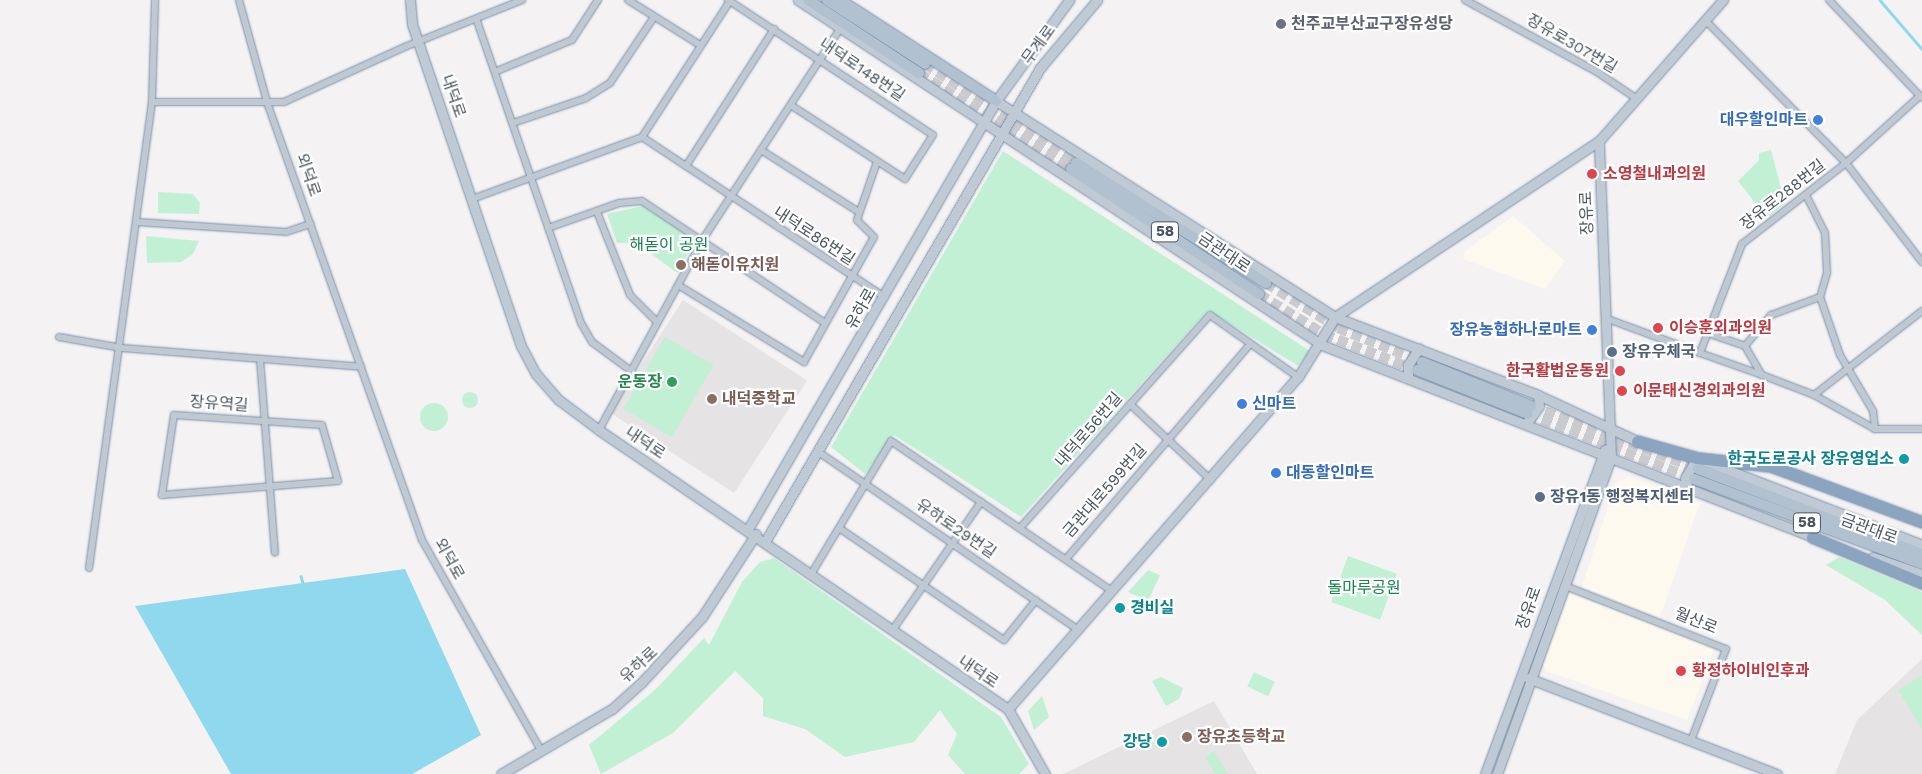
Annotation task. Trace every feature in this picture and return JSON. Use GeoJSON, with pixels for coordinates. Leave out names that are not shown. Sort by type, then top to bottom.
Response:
{"type":"FeatureCollection","features":[{"type":"Feature","properties":{"kind":"highway"},"geometry":{"type":"LineString","coordinates":[[1637,441],[1697,464],[1772,466],[1916,522],[1922,528]]}},
{"type":"Feature","properties":{"kind":"highway"},"geometry":{"type":"LineString","coordinates":[[1812,537],[1922,583]]}},
{"type":"Feature","properties":{"kind":"main road","name":"내덕로"},"geometry":{"type":"LineString","coordinates":[[410,0],[419,41],[521,346],[559,400],[599,430],[766,540],[810,576],[1008,709],[1045,774]]}},
{"type":"Feature","properties":{"kind":"main road"},"geometry":{"type":"LineString","coordinates":[[798,0],[1000,136],[1322,345],[1408,378],[1528,415]]}},
{"type":"Feature","properties":{"kind":"main road"},"geometry":{"type":"LineString","coordinates":[[808,0],[922,68],[827,0]]}},
{"type":"Feature","properties":{"kind":"main road"},"geometry":{"type":"LineString","coordinates":[[840,0],[996,102],[1336,317],[1538,395],[1637,441]]}},
{"type":"Feature","properties":{"kind":"main road","name":"무계로"},"geometry":{"type":"LineString","coordinates":[[996,102],[1069,0]]}},
{"type":"Feature","properties":{"kind":"main road","name":"무계로"},"geometry":{"type":"LineString","coordinates":[[1014,113],[1062,36],[1097,0]]}},
{"type":"Feature","properties":{"kind":"main road"},"geometry":{"type":"LineString","coordinates":[[1008,709],[1212,480],[1298,377],[1322,345],[1336,317],[1599,141],[1723,0]]}},
{"type":"Feature","properties":{"kind":"main road","name":"유하로"},"geometry":{"type":"LineString","coordinates":[[501,774],[612,709],[670,656],[731,576],[752,532],[996,102]]}},
{"type":"Feature","properties":{"kind":"main road","name":"유하로"},"geometry":{"type":"LineString","coordinates":[[766,540],[1014,113]]}},
{"type":"Feature","properties":{"kind":"main road","name":"장유로"},"geometry":{"type":"LineString","coordinates":[[1485,774],[1521,675],[1612,441],[1609,429],[1599,141]]}},
{"type":"Feature","properties":{"kind":"main road","name":"금관대로"},"geometry":{"type":"LineString","coordinates":[[1260,294],[1073,166],[1266,283]]}},
{"type":"Feature","properties":{"kind":"main road"},"geometry":{"type":"LineString","coordinates":[[1408,378],[1408,365],[1419,348]]}},
{"type":"Feature","properties":{"kind":"main road"},"geometry":{"type":"LineString","coordinates":[[1420,366],[1528,415],[1606,455],[1688,489],[1812,537],[1922,574]]}},
{"type":"Feature","properties":{"kind":"main road"},"geometry":{"type":"LineString","coordinates":[[1528,415],[1539,406],[1538,395]]}},
{"type":"Feature","properties":{"kind":"main road","name":"장유로"},"geometry":{"type":"LineString","coordinates":[[1497,774],[1565,586],[1606,455]]}},
{"type":"Feature","properties":{"kind":"main road"},"geometry":{"type":"LineString","coordinates":[[1688,489],[1685,478],[1697,464],[1922,545]]}},
{"type":"Feature","properties":{"kind":"main road","name":"금관대로"},"geometry":{"type":"LineString","coordinates":[[1697,464],[1922,554]]}},
{"type":"Feature","properties":{"kind":"main road","name":"금관대로"},"geometry":{"type":"LineString","coordinates":[[1694,479],[1922,564]]}},
{"type":"Feature","properties":{"kind":"main road"},"geometry":{"type":"LineString","coordinates":[[1521,675],[1692,738],[1777,774]]}},
{"type":"Feature","properties":{"kind":"street"},"geometry":{"type":"LineString","coordinates":[[89,568],[122,348],[152,102],[155,0]]}},
{"type":"Feature","properties":{"kind":"street","name":"외덕로"},"geometry":{"type":"LineString","coordinates":[[239,0],[268,105],[422,540],[541,750]]}},
{"type":"Feature","properties":{"kind":"street"},"geometry":{"type":"LineString","coordinates":[[152,102],[268,105],[284,102],[419,41],[477,21],[522,0]]}},
{"type":"Feature","properties":{"kind":"street"},"geometry":{"type":"LineString","coordinates":[[497,71],[572,40],[598,0]]}},
{"type":"Feature","properties":{"kind":"street"},"geometry":{"type":"LineString","coordinates":[[628,0],[700,45]]}},
{"type":"Feature","properties":{"kind":"street","name":"장유로307번길"},"geometry":{"type":"LineString","coordinates":[[1465,0],[1597,72],[1637,99]]}},
{"type":"Feature","properties":{"kind":"street"},"geometry":{"type":"LineString","coordinates":[[1829,0],[1921,97]]}},
{"type":"Feature","properties":{"kind":"street"},"geometry":{"type":"LineString","coordinates":[[472,199],[531,174],[642,136],[729,1]]}},
{"type":"Feature","properties":{"kind":"street","name":"내덕로148번길"},"geometry":{"type":"LineString","coordinates":[[729,1],[822,58],[933,135],[905,179],[877,162]]}},
{"type":"Feature","properties":{"kind":"street"},"geometry":{"type":"LineString","coordinates":[[513,123],[586,98],[610,83],[654,17]]}},
{"type":"Feature","properties":{"kind":"street"},"geometry":{"type":"LineString","coordinates":[[1705,20],[1846,163],[1922,262]]}},
{"type":"Feature","properties":{"kind":"street"},"geometry":{"type":"LineString","coordinates":[[477,21],[497,71],[548,228],[588,336],[631,371]]}},
{"type":"Feature","properties":{"kind":"street"},"geometry":{"type":"LineString","coordinates":[[686,166],[774,29]]}},
{"type":"Feature","properties":{"kind":"street"},"geometry":{"type":"LineString","coordinates":[[599,430],[703,239],[729,197],[792,106],[840,29]]}},
{"type":"Feature","properties":{"kind":"street","name":"장유로288번길"},"geometry":{"type":"LineString","coordinates":[[1700,353],[1742,244],[1807,197],[1921,97]]}},
{"type":"Feature","properties":{"kind":"street"},"geometry":{"type":"LineString","coordinates":[[678,285],[804,362],[825,323],[853,278],[874,237],[856,220],[857,211],[877,162],[792,106]]}},
{"type":"Feature","properties":{"kind":"street","name":"내덕로86번길"},"geometry":{"type":"LineString","coordinates":[[642,136],[729,197],[885,297]]}},
{"type":"Feature","properties":{"kind":"street"},"geometry":{"type":"LineString","coordinates":[[761,150],[857,211]]}},
{"type":"Feature","properties":{"kind":"street"},"geometry":{"type":"LineString","coordinates":[[1807,197],[1825,233],[1827,274],[1820,297],[1848,369],[1873,411],[1875,430]]}},
{"type":"Feature","properties":{"kind":"street"},"geometry":{"type":"LineString","coordinates":[[548,228],[597,212],[642,201],[703,239],[825,323]]}},
{"type":"Feature","properties":{"kind":"street"},"geometry":{"type":"LineString","coordinates":[[597,212],[630,295],[658,322]]}},
{"type":"Feature","properties":{"kind":"street"},"geometry":{"type":"LineString","coordinates":[[137,222],[286,232],[310,224]]}},
{"type":"Feature","properties":{"kind":"street"},"geometry":{"type":"LineString","coordinates":[[1745,346],[1771,315],[1820,297]]}},
{"type":"Feature","properties":{"kind":"street"},"geometry":{"type":"LineString","coordinates":[[1814,395],[1922,311]]}},
{"type":"Feature","properties":{"kind":"street","name":"내덕로56번길"},"geometry":{"type":"LineString","coordinates":[[1020,528],[1210,314],[1250,344]]}},
{"type":"Feature","properties":{"kind":"street"},"geometry":{"type":"LineString","coordinates":[[1605,318],[1814,395],[1875,430],[1922,429]]}},
{"type":"Feature","properties":{"kind":"street"},"geometry":{"type":"LineString","coordinates":[[1707,333],[1745,346],[1762,375]]}},
{"type":"Feature","properties":{"kind":"street"},"geometry":{"type":"LineString","coordinates":[[59,337],[122,348],[360,368]]}},
{"type":"Feature","properties":{"kind":"street"},"geometry":{"type":"LineString","coordinates":[[1250,344],[1298,377]]}},
{"type":"Feature","properties":{"kind":"street","name":"금관대로599번길"},"geometry":{"type":"LineString","coordinates":[[1066,559],[1250,344]]}},
{"type":"Feature","properties":{"kind":"street"},"geometry":{"type":"LineString","coordinates":[[260,359],[275,552]]}},
{"type":"Feature","properties":{"kind":"street"},"geometry":{"type":"LineString","coordinates":[[1130,404],[1167,442]]}},
{"type":"Feature","properties":{"kind":"street","name":"장유역길"},"geometry":{"type":"LineString","coordinates":[[174,414],[265,421],[322,425],[338,481],[162,494],[174,414]]}},
{"type":"Feature","properties":{"kind":"street"},"geometry":{"type":"LineString","coordinates":[[810,576],[842,530],[891,440],[1020,528]]}},
{"type":"Feature","properties":{"kind":"street","name":"금관대로599번길"},"geometry":{"type":"LineString","coordinates":[[1167,442],[1212,480]]}},
{"type":"Feature","properties":{"kind":"street","name":"유하로29번길"},"geometry":{"type":"LineString","coordinates":[[817,451],[1078,630]]}},
{"type":"Feature","properties":{"kind":"street"},"geometry":{"type":"LineString","coordinates":[[892,631],[925,586],[981,502]]}},
{"type":"Feature","properties":{"kind":"street","name":"금관대로599번길"},"geometry":{"type":"LineString","coordinates":[[1020,528],[1112,590]]}},
{"type":"Feature","properties":{"kind":"street"},"geometry":{"type":"LineString","coordinates":[[842,530],[1004,640],[1036,600]]}},
{"type":"Feature","properties":{"kind":"street","name":"월산로"},"geometry":{"type":"LineString","coordinates":[[1565,586],[1726,649],[1692,738]]}},
{"type":"Feature","properties":{"kind":"shaded area"},"geometry":{"type":"Polygon","coordinates":[[[1513,216],[1565,261],[1545,289],[1463,259],[1465,251],[1513,216]]]}},
{"type":"Feature","properties":{"kind":"shaded area","name":"내덕중학교"},"geometry":{"type":"Polygon","coordinates":[[[683,300],[807,381],[734,493],[610,412],[683,300]]]}},
{"type":"Feature","properties":{"kind":"shaded area"},"geometry":{"type":"Polygon","coordinates":[[[1628,476],[1700,503],[1660,617],[1582,587],[1615,484],[1628,476]]]}},
{"type":"Feature","properties":{"kind":"shaded area"},"geometry":{"type":"Polygon","coordinates":[[[1568,590],[1715,647],[1687,720],[1546,671],[1542,660],[1568,590]]]}},
{"type":"Feature","properties":{"kind":"shaded area"},"geometry":{"type":"Polygon","coordinates":[[[1922,659],[1922,774],[1835,774],[1857,720],[1922,659]]]}},
{"type":"Feature","properties":{"kind":"shaded area","name":"장유초등학교"},"geometry":{"type":"Polygon","coordinates":[[[1214,701],[1257,774],[1063,774],[1214,701]]]}},
{"type":"Feature","properties":{"kind":"green space"},"geometry":{"type":"Polygon","coordinates":[[[1771,150],[1785,203],[1767,218],[1738,181],[1759,160],[1759,153],[1771,150]]]}},
{"type":"Feature","properties":{"kind":"green space"},"geometry":{"type":"Polygon","coordinates":[[[1003,151],[1310,351],[1298,366],[1208,310],[1021,517],[894,435],[865,474],[831,447],[1003,151]]]}},
{"type":"Feature","properties":{"kind":"green space"},"geometry":{"type":"Polygon","coordinates":[[[158,192],[193,194],[200,203],[199,214],[158,213],[158,192]]]}},
{"type":"Feature","properties":{"kind":"green space","name":"해돋이 공원"},"geometry":{"type":"Polygon","coordinates":[[[643,206],[696,240],[677,273],[637,243],[617,243],[607,214],[643,206]]]}},
{"type":"Feature","properties":{"kind":"green space"},"geometry":{"type":"Polygon","coordinates":[[[146,236],[199,241],[193,254],[181,262],[147,263],[146,236]]]}},
{"type":"Feature","properties":{"kind":"green space","name":"운동장"},"geometry":{"type":"Polygon","coordinates":[[[665,337],[713,365],[672,437],[624,409],[665,337]]]}},
{"type":"Feature","properties":{"kind":"green space"},"geometry":{"type":"Polygon","coordinates":[[[470,392],[478,400],[470,408],[462,400],[470,392]]]}},
{"type":"Feature","properties":{"kind":"green space"},"geometry":{"type":"Polygon","coordinates":[[[434,403],[444,407],[448,417],[444,427],[434,431],[424,427],[420,417],[424,407],[434,403]]]}},
{"type":"Feature","properties":{"kind":"green space","name":"돌마루공원"},"geometry":{"type":"Polygon","coordinates":[[[1348,556],[1397,574],[1380,620],[1331,602],[1348,556]]]}},
{"type":"Feature","properties":{"kind":"green space"},"geometry":{"type":"Polygon","coordinates":[[[1839,557],[1922,592],[1922,635],[1885,600],[1826,565],[1839,557]]]}},
{"type":"Feature","properties":{"kind":"green space"},"geometry":{"type":"Polygon","coordinates":[[[774,558],[1001,717],[1029,764],[1019,774],[965,774],[948,755],[957,734],[940,710],[914,742],[845,757],[805,729],[763,716],[763,698],[735,671],[673,733],[601,774],[589,745],[656,689],[704,638],[709,645],[742,582],[760,562],[774,558]]]}},
{"type":"Feature","properties":{"kind":"green space"},"geometry":{"type":"Polygon","coordinates":[[[1148,570],[1160,575],[1148,601],[1128,592],[1148,570]]]}},
{"type":"Feature","properties":{"kind":"green space"},"geometry":{"type":"Polygon","coordinates":[[[1254,672],[1275,682],[1268,696],[1247,687],[1254,672]]]}},
{"type":"Feature","properties":{"kind":"green space"},"geometry":{"type":"Polygon","coordinates":[[[1922,675],[1922,729],[1898,690],[1922,675]]]}},
{"type":"Feature","properties":{"kind":"green space"},"geometry":{"type":"Polygon","coordinates":[[[1161,677],[1183,688],[1179,699],[1166,706],[1152,681],[1161,677]]]}},
{"type":"Feature","properties":{"kind":"green space"},"geometry":{"type":"Polygon","coordinates":[[[1042,696],[1049,717],[1034,730],[1028,711],[1042,696]]]}},
{"type":"Feature","properties":{"kind":"green space"},"geometry":{"type":"Polygon","coordinates":[[[1214,751],[1228,774],[1215,774],[1205,757],[1214,751]]]}},
{"type":"Feature","properties":{"kind":"water"},"geometry":{"type":"Polygon","coordinates":[[[405,569],[481,735],[412,774],[231,774],[135,606],[405,569]]]}},
{"type":"Feature","properties":{"kind":"waterway"},"geometry":{"type":"LineString","coordinates":[[1880,0],[1922,49]]}},
{"type":"Feature","properties":{"kind":"waterway"},"geometry":{"type":"LineString","coordinates":[[301,576],[303,583]]}},
{"type":"Feature","properties":{"kind":"tunnel"},"geometry":{"type":"LineString","coordinates":[[925,64],[1076,163]]}},
{"type":"Feature","properties":{"kind":"tunnel"},"geometry":{"type":"LineString","coordinates":[[919,73],[1071,169]]}},
{"type":"Feature","properties":{"kind":"tunnel"},"geometry":{"type":"LineString","coordinates":[[1266,283],[1338,328],[1422,362]]}},
{"type":"Feature","properties":{"kind":"tunnel"},"geometry":{"type":"LineString","coordinates":[[1259,294],[1324,334],[1416,370]]}},
{"type":"Feature","properties":{"kind":"tunnel"},"geometry":{"type":"LineString","coordinates":[[1531,406],[1698,469]]}},
{"type":"Feature","properties":{"kind":"tunnel"},"geometry":{"type":"LineString","coordinates":[[1528,414],[1694,479]]}},
{"type":"Feature","properties":{"kind":"place","name":"천주교부산교구장유성당"},"geometry":{"type":"Point","coordinates":[1281,24]}},
{"type":"Feature","properties":{"kind":"place","name":"대우할인마트"},"geometry":{"type":"Point","coordinates":[1818,120]}},
{"type":"Feature","properties":{"kind":"place","name":"소영철내과의원"},"geometry":{"type":"Point","coordinates":[1592,174]}},
{"type":"Feature","properties":{"kind":"place","name":"해돋이유치원"},"geometry":{"type":"Point","coordinates":[681,265]}},
{"type":"Feature","properties":{"kind":"place","name":"이승훈외과의원"},"geometry":{"type":"Point","coordinates":[1658,328]}},
{"type":"Feature","properties":{"kind":"place","name":"장유농협하나로마트"},"geometry":{"type":"Point","coordinates":[1592,330]}},
{"type":"Feature","properties":{"kind":"place","name":"장유우체국"},"geometry":{"type":"Point","coordinates":[1612,352]}},
{"type":"Feature","properties":{"kind":"place","name":"한국활법운동원"},"geometry":{"type":"Point","coordinates":[1620,371]}},
{"type":"Feature","properties":{"kind":"place","name":"운동장"},"geometry":{"type":"Point","coordinates":[672,382]}},
{"type":"Feature","properties":{"kind":"place","name":"이문태신경외과의원"},"geometry":{"type":"Point","coordinates":[1622,391]}},
{"type":"Feature","properties":{"kind":"place","name":"내덕중학교"},"geometry":{"type":"Point","coordinates":[712,399]}},
{"type":"Feature","properties":{"kind":"place","name":"신마트"},"geometry":{"type":"Point","coordinates":[1242,404]}},
{"type":"Feature","properties":{"kind":"place","name":"한국도로공사 장유영업소"},"geometry":{"type":"Point","coordinates":[1904,459]}},
{"type":"Feature","properties":{"kind":"place","name":"대동할인마트"},"geometry":{"type":"Point","coordinates":[1276,473]}},
{"type":"Feature","properties":{"kind":"place","name":"장유1동 행정복지센터"},"geometry":{"type":"Point","coordinates":[1540,497]}},
{"type":"Feature","properties":{"kind":"place","name":"경비실"},"geometry":{"type":"Point","coordinates":[1120,608]}},
{"type":"Feature","properties":{"kind":"place","name":"황정하이비인후과"},"geometry":{"type":"Point","coordinates":[1681,671]}},
{"type":"Feature","properties":{"kind":"place","name":"장유초등학교"},"geometry":{"type":"Point","coordinates":[1187,737]}},
{"type":"Feature","properties":{"kind":"place","name":"강당"},"geometry":{"type":"Point","coordinates":[1162,742]}}]}
